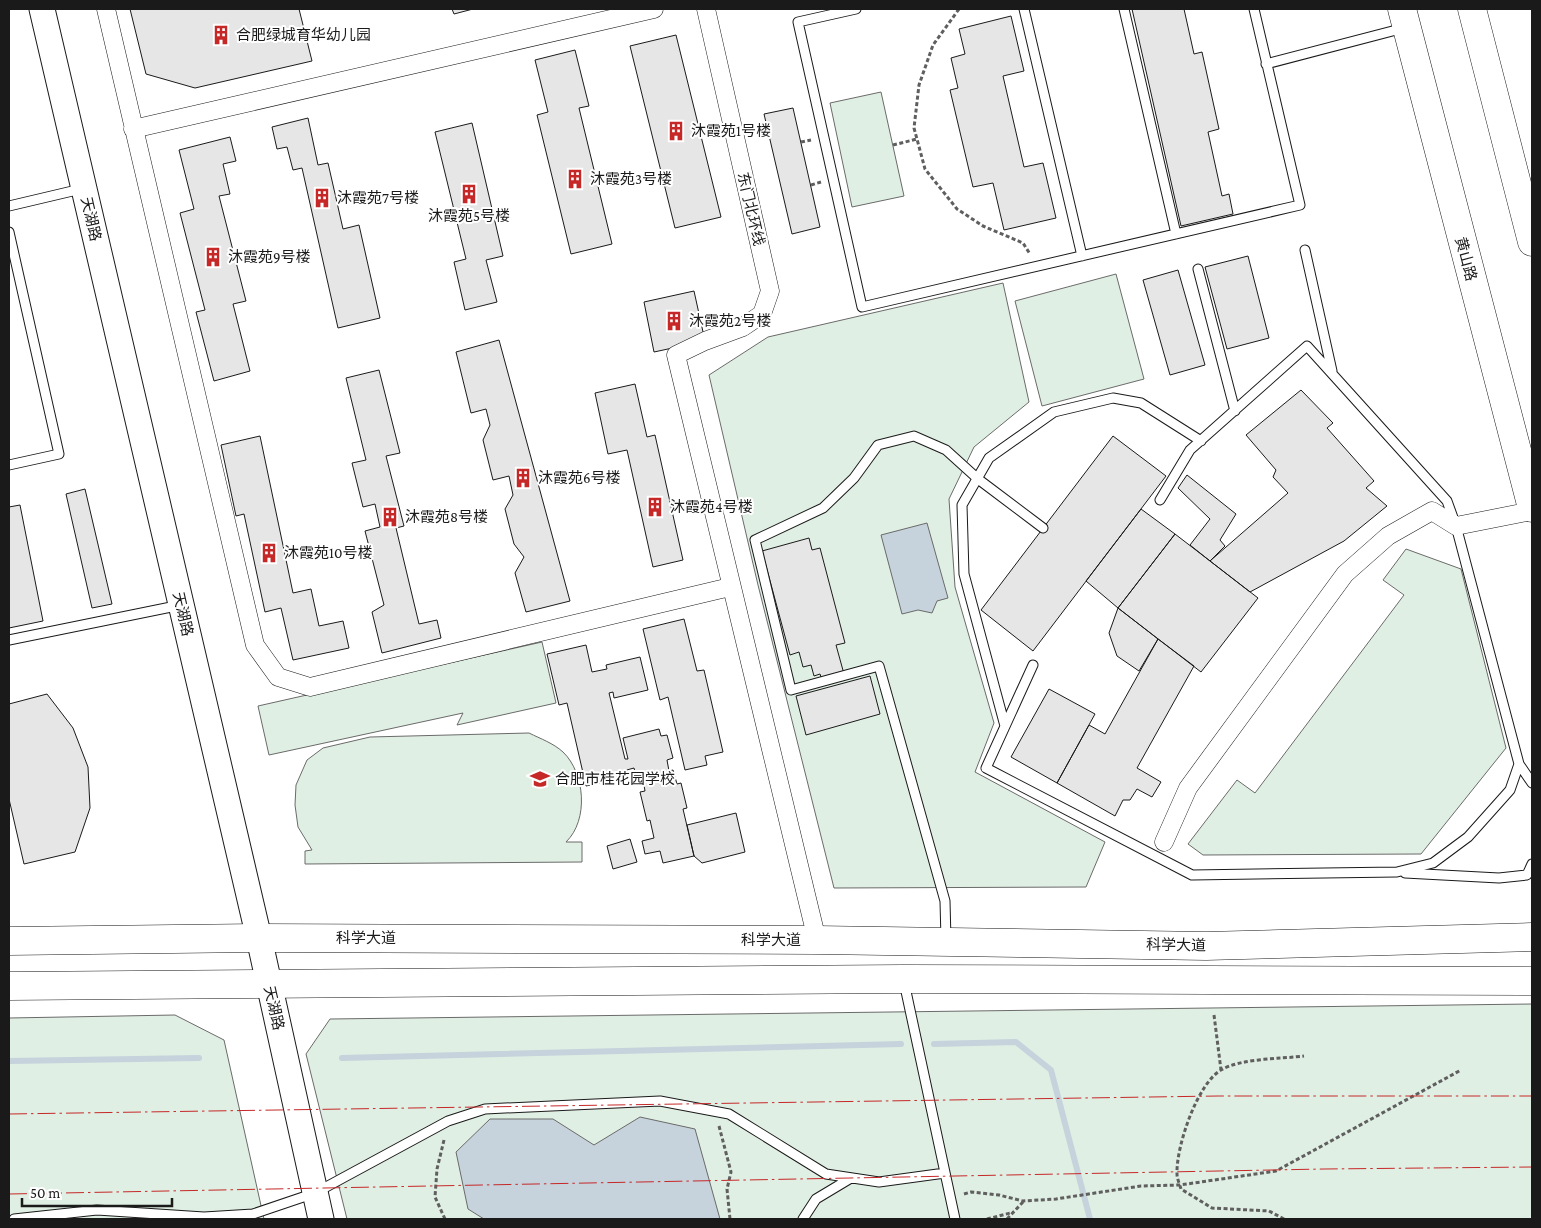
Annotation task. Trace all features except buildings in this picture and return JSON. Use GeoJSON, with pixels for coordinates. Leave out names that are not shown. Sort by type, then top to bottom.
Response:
{"type":"FeatureCollection","features":[{"type":"Feature","properties":{"kind":"main road"},"geometry":{"type":"LineString","coordinates":[[1472,9],[1532,242]]}},
{"type":"Feature","properties":{"kind":"main road","name":"黄山路"},"geometry":{"type":"LineString","coordinates":[[1405,18],[1532,510]]}},
{"type":"Feature","properties":{"kind":"main road","name":"科学大道"},"geometry":{"type":"LineString","coordinates":[[9,941],[258,938],[817,940],[1206,946],[1532,937]]}},
{"type":"Feature","properties":{"kind":"main road"},"geometry":{"type":"LineString","coordinates":[[9,986],[903,979],[1532,981]]}},
{"type":"Feature","properties":{"kind":"street","name":"天湖路"},"geometry":{"type":"LineString","coordinates":[[42,9],[269,985],[321,1219]]}},
{"type":"Feature","properties":{"kind":"street"},"geometry":{"type":"LineString","coordinates":[[106,9],[255,645],[278,677],[310,687],[730,587],[817,940]]}},
{"type":"Feature","properties":{"kind":"street"},"geometry":{"type":"LineString","coordinates":[[133,129],[654,9]]}},
{"type":"Feature","properties":{"kind":"street","name":"东门北环线"},"geometry":{"type":"LineString","coordinates":[[706,9],[770,291],[762,314],[743,327],[705,341],[676,355],[730,587]]}},
{"type":"Feature","properties":{"kind":"street"},"geometry":{"type":"LineString","coordinates":[[1164,842],[1188,788],[1345,574],[1388,536],[1432,511],[1456,526],[1532,510]]}},
{"type":"Feature","properties":{"kind":"lane"},"geometry":{"type":"LineString","coordinates":[[856,9],[798,22],[862,307],[1300,205],[1254,9]]}},
{"type":"Feature","properties":{"kind":"lane"},"geometry":{"type":"LineString","coordinates":[[1024,9],[1082,256]]}},
{"type":"Feature","properties":{"kind":"lane"},"geometry":{"type":"LineString","coordinates":[[1124,9],[1176,234]]}},
{"type":"Feature","properties":{"kind":"lane"},"geometry":{"type":"LineString","coordinates":[[1266,64],[1405,18]]}},
{"type":"Feature","properties":{"kind":"lane"},"geometry":{"type":"LineString","coordinates":[[9,206],[84,188]]}},
{"type":"Feature","properties":{"kind":"lane"},"geometry":{"type":"LineString","coordinates":[[9,232],[59,454],[9,466]]}},
{"type":"Feature","properties":{"kind":"lane"},"geometry":{"type":"LineString","coordinates":[[1305,250],[1333,373]]}},
{"type":"Feature","properties":{"kind":"lane"},"geometry":{"type":"LineString","coordinates":[[1198,269],[1235,411]]}},
{"type":"Feature","properties":{"kind":"lane"},"geometry":{"type":"LineString","coordinates":[[1160,500],[1190,450],[1307,346],[1447,501],[1456,526],[1519,764],[1532,783]]}},
{"type":"Feature","properties":{"kind":"lane"},"geometry":{"type":"LineString","coordinates":[[1005,726],[964,574],[962,505],[989,458],[1054,412],[1113,398],[1141,403],[1201,441]]}},
{"type":"Feature","properties":{"kind":"lane"},"geometry":{"type":"LineString","coordinates":[[946,942],[945,901],[879,666],[791,690],[755,540],[823,508],[854,478],[878,445],[914,436],[946,450],[978,479],[1043,528]]}},
{"type":"Feature","properties":{"kind":"lane"},"geometry":{"type":"LineString","coordinates":[[9,640],[181,605]]}},
{"type":"Feature","properties":{"kind":"lane"},"geometry":{"type":"LineString","coordinates":[[1033,664],[986,768],[1192,875],[1397,872],[1499,878],[1527,875],[1532,864]]}},
{"type":"Feature","properties":{"kind":"lane"},"geometry":{"type":"LineString","coordinates":[[1397,872],[1433,863],[1468,837],[1510,790],[1519,764]]}},
{"type":"Feature","properties":{"kind":"lane"},"geometry":{"type":"LineString","coordinates":[[903,979],[955,1219]]}},
{"type":"Feature","properties":{"kind":"lane"},"geometry":{"type":"LineString","coordinates":[[14,1219],[97,1210],[204,1217],[252,1214],[315,1193],[454,1119],[485,1110],[660,1101],[729,1114],[826,1174],[879,1182],[945,1173]]}},
{"type":"Feature","properties":{"kind":"lane"},"geometry":{"type":"LineString","coordinates":[[802,1219],[816,1199],[852,1178]]}},
{"type":"Feature","properties":{"kind":"path"},"geometry":{"type":"LineString","coordinates":[[959,9],[934,45],[919,85],[914,128],[925,169],[957,210],[982,226],[1023,243],[1039,266]]}},
{"type":"Feature","properties":{"kind":"path"},"geometry":{"type":"LineString","coordinates":[[893,145],[917,140]]}},
{"type":"Feature","properties":{"kind":"path"},"geometry":{"type":"LineString","coordinates":[[1214,1015],[1221,1070]]}},
{"type":"Feature","properties":{"kind":"path"},"geometry":{"type":"LineString","coordinates":[[1284,1219],[1269,1211],[1212,1208],[1181,1189],[1177,1174],[1183,1140],[1201,1092],[1221,1070],[1244,1063],[1304,1056]]}},
{"type":"Feature","properties":{"kind":"path"},"geometry":{"type":"LineString","coordinates":[[950,1197],[971,1192],[1023,1201],[1056,1199],[1107,1190],[1180,1185],[1276,1171],[1461,1070]]}},
{"type":"Feature","properties":{"kind":"path"},"geometry":{"type":"LineString","coordinates":[[714,1111],[731,1172],[727,1189],[730,1219]]}},
{"type":"Feature","properties":{"kind":"path"},"geometry":{"type":"LineString","coordinates":[[445,1219],[435,1197],[436,1169],[442,1146],[454,1119]]}},
{"type":"Feature","properties":{"kind":"path"},"geometry":{"type":"LineString","coordinates":[[1007,1219],[1023,1201]]}},
{"type":"Feature","properties":{"kind":"path"},"geometry":{"type":"LineString","coordinates":[[987,1219],[1014,1212]]}},
{"type":"Feature","properties":{"kind":"green space"},"geometry":{"type":"Polygon","coordinates":[[[881,92],[904,196],[852,207],[830,103],[881,92]]]}},
{"type":"Feature","properties":{"kind":"green space"},"geometry":{"type":"Polygon","coordinates":[[[1116,274],[1144,379],[1042,406],[1015,301],[1116,274]]]}},
{"type":"Feature","properties":{"kind":"green space"},"geometry":{"type":"Polygon","coordinates":[[[1003,283],[1029,402],[974,447],[949,499],[955,587],[994,723],[975,772],[1105,842],[1086,887],[834,888],[758,585],[709,375],[768,337],[1003,283]]]}},
{"type":"Feature","properties":{"kind":"green space"},"geometry":{"type":"Polygon","coordinates":[[[1406,549],[1461,569],[1506,748],[1421,854],[1203,855],[1188,844],[1237,780],[1255,793],[1404,595],[1383,580],[1406,549]]]}},
{"type":"Feature","properties":{"kind":"green space"},"geometry":{"type":"Polygon","coordinates":[[[542,642],[556,703],[457,725],[463,713],[269,755],[258,706],[542,642]]]}},
{"type":"Feature","properties":{"kind":"green space"},"geometry":{"type":"Polygon","coordinates":[[[529,733],[563,752],[576,772],[580,784],[581,809],[573,833],[566,842],[582,842],[582,862],[305,864],[305,851],[312,850],[298,827],[295,805],[296,785],[307,760],[323,748],[370,737],[529,733]]]}},
{"type":"Feature","properties":{"kind":"green space"},"geometry":{"type":"Polygon","coordinates":[[[1532,1004],[1532,1219],[347,1219],[306,1054],[330,1019],[1532,1004]]]}},
{"type":"Feature","properties":{"kind":"green space"},"geometry":{"type":"Polygon","coordinates":[[[175,1015],[224,1040],[264,1219],[9,1219],[9,1018],[175,1015]]]}},
{"type":"Feature","properties":{"kind":"shaded area"},"geometry":{"type":"Polygon","coordinates":[[[927,523],[948,598],[937,601],[932,613],[918,610],[902,614],[881,535],[927,523]]]}},
{"type":"Feature","properties":{"kind":"shaded area"},"geometry":{"type":"Polygon","coordinates":[[[640,1117],[695,1129],[720,1219],[484,1219],[468,1209],[456,1152],[490,1119],[553,1119],[594,1145],[640,1117]]]}},
{"type":"Feature","properties":{"kind":"waterway"},"geometry":{"type":"LineString","coordinates":[[934,1044],[1016,1042],[1051,1070],[1090,1219]]}},
{"type":"Feature","properties":{"kind":"waterway"},"geometry":{"type":"LineString","coordinates":[[342,1058],[901,1044]]}},
{"type":"Feature","properties":{"kind":"waterway"},"geometry":{"type":"LineString","coordinates":[[9,1061],[199,1058]]}},
{"type":"Feature","properties":{"kind":"power"},"geometry":{"type":"LineString","coordinates":[[9,1114],[1218,1096],[1532,1096]]}},
{"type":"Feature","properties":{"kind":"power"},"geometry":{"type":"LineString","coordinates":[[9,1194],[1324,1169],[1532,1167]]}},
{"type":"Feature","properties":{"kind":"place","name":"合肥绿城育华幼儿园"},"geometry":{"type":"Point","coordinates":[221,35]}},
{"type":"Feature","properties":{"kind":"place","name":"沐霞苑1号楼"},"geometry":{"type":"Point","coordinates":[676,131]}},
{"type":"Feature","properties":{"kind":"place","name":"沐霞苑3号楼"},"geometry":{"type":"Point","coordinates":[575,179]}},
{"type":"Feature","properties":{"kind":"place","name":"沐霞苑5号楼"},"geometry":{"type":"Point","coordinates":[469,194]}},
{"type":"Feature","properties":{"kind":"place","name":"沐霞苑7号楼"},"geometry":{"type":"Point","coordinates":[322,198]}},
{"type":"Feature","properties":{"kind":"place","name":"沐霞苑9号楼"},"geometry":{"type":"Point","coordinates":[213,257]}},
{"type":"Feature","properties":{"kind":"place","name":"沐霞苑2号楼"},"geometry":{"type":"Point","coordinates":[674,321]}},
{"type":"Feature","properties":{"kind":"place","name":"沐霞苑6号楼"},"geometry":{"type":"Point","coordinates":[523,478]}},
{"type":"Feature","properties":{"kind":"place","name":"沐霞苑4号楼"},"geometry":{"type":"Point","coordinates":[655,507]}},
{"type":"Feature","properties":{"kind":"place","name":"沐霞苑8号楼"},"geometry":{"type":"Point","coordinates":[390,517]}},
{"type":"Feature","properties":{"kind":"place","name":"沐霞苑10号楼"},"geometry":{"type":"Point","coordinates":[269,553]}},
{"type":"Feature","properties":{"kind":"place","name":"合肥市桂花园学校"},"geometry":{"type":"Point","coordinates":[540,779]}}]}
